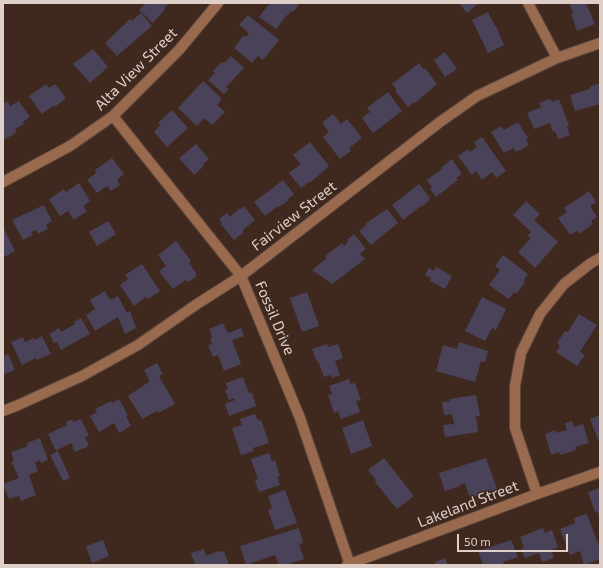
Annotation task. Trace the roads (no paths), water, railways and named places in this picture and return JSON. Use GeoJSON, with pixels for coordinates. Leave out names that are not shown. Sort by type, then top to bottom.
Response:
{"type":"FeatureCollection","features":[{"type":"Feature","properties":{"kind":"street","name":"Alta View Street"},"geometry":{"type":"LineString","coordinates":[[3,182],[70,146],[113,116],[179,50],[218,3]]}},
{"type":"Feature","properties":{"kind":"street"},"geometry":{"type":"LineString","coordinates":[[528,3],[557,58]]}},
{"type":"Feature","properties":{"kind":"street","name":"Fairview Street"},"geometry":{"type":"LineString","coordinates":[[3,410],[16,406],[82,376],[138,345],[197,304],[241,276],[440,122],[471,100],[520,74],[557,58],[600,44]]}},
{"type":"Feature","properties":{"kind":"street","name":"Fossil Drive"},"geometry":{"type":"LineString","coordinates":[[113,116],[241,276],[300,418],[349,565]]}},
{"type":"Feature","properties":{"kind":"street"},"geometry":{"type":"LineString","coordinates":[[537,494],[515,428],[515,386],[521,353],[540,314],[564,284],[591,263],[600,258]]}},
{"type":"Feature","properties":{"kind":"street","name":"Lakeland Street"},"geometry":{"type":"LineString","coordinates":[[349,565],[537,494],[600,472]]}}]}
